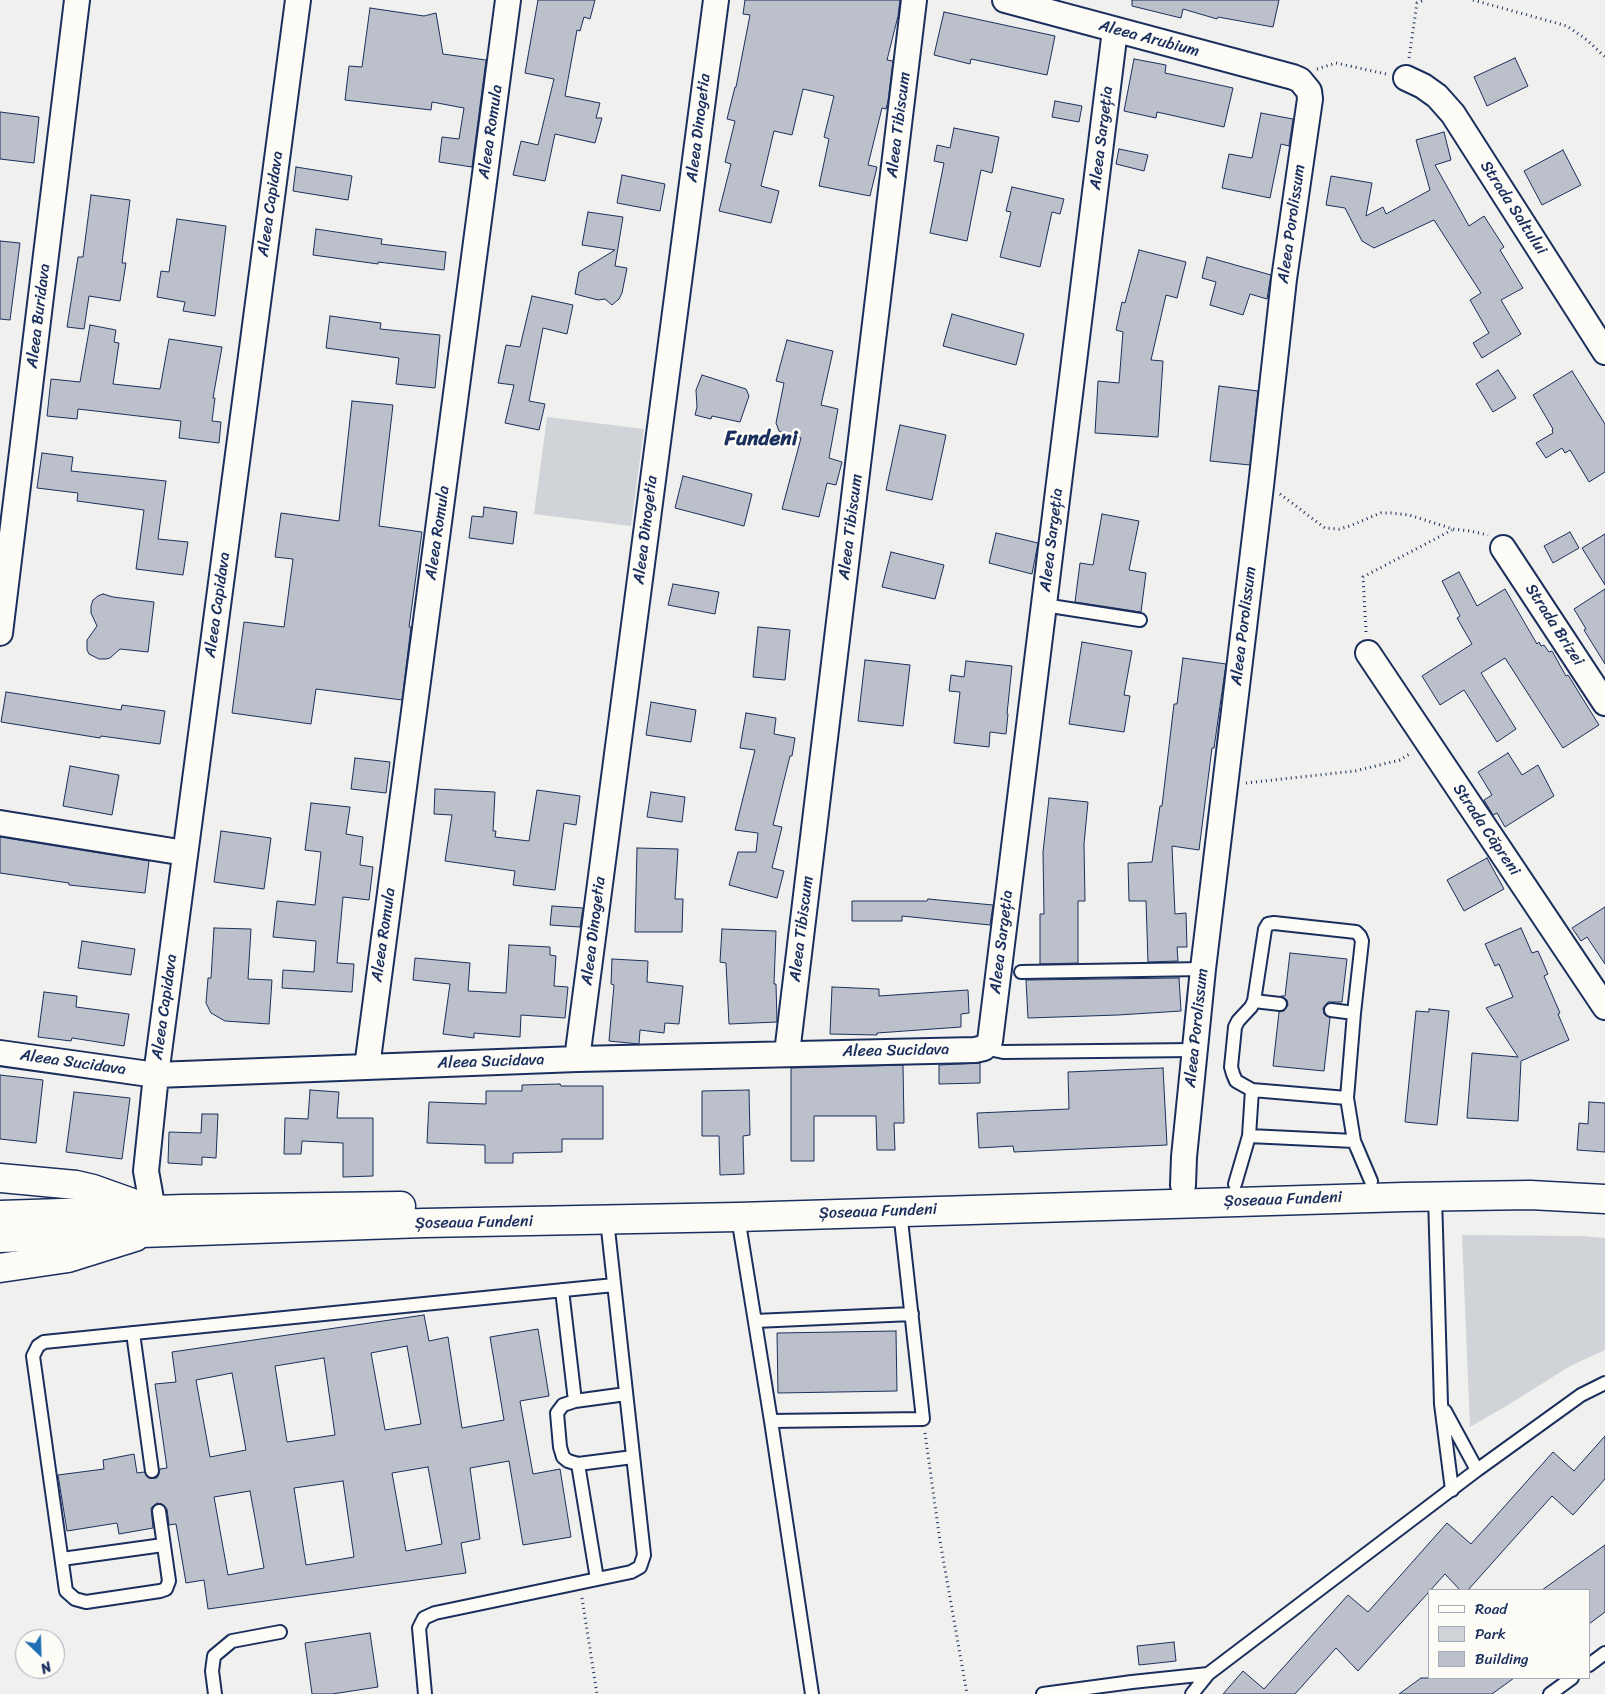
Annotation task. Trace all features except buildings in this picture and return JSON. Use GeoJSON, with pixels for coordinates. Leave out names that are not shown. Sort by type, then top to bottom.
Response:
{"type":"FeatureCollection","features":[{"type":"Feature","properties":{"kind":"main road","name":"Șoseaua Fundeni"},"geometry":{"type":"LineString","coordinates":[[0,1178],[76,1185],[93,1189],[152,1221]]}},
{"type":"Feature","properties":{"kind":"main road","name":"Șoseaua Fundeni"},"geometry":{"type":"LineString","coordinates":[[0,1238],[104,1223],[614,1202],[1371,1181],[1540,1179],[1605,1182]]}},
{"type":"Feature","properties":{"kind":"main road","name":"Șoseaua Fundeni"},"geometry":{"type":"LineString","coordinates":[[0,1268],[68,1258],[152,1221],[415,1224],[738,1217],[1434,1196],[1530,1196],[1605,1199]]}},
{"type":"Feature","properties":{"kind":"main road","name":"Șoseaua Fundeni"},"geometry":{"type":"LineString","coordinates":[[0,1215],[104,1223]]}},
{"type":"Feature","properties":{"kind":"street","name":"Aleea Buridava"},"geometry":{"type":"LineString","coordinates":[[0,633],[77,0]]}},
{"type":"Feature","properties":{"kind":"street","name":"Aleea Capidava"},"geometry":{"type":"LineString","coordinates":[[152,1221],[146,1171],[156,1075],[298,0]]}},
{"type":"Feature","properties":{"kind":"street","name":"Aleea Romula"},"geometry":{"type":"LineString","coordinates":[[367,1066],[508,0]]}},
{"type":"Feature","properties":{"kind":"street","name":"Aleea Dinogetia"},"geometry":{"type":"LineString","coordinates":[[577,1059],[716,0]]}},
{"type":"Feature","properties":{"kind":"street","name":"Aleea Tibiscum"},"geometry":{"type":"LineString","coordinates":[[787,1053],[914,0]]}},
{"type":"Feature","properties":{"kind":"street","name":"Aleea Arubium"},"geometry":{"type":"LineString","coordinates":[[1005,0],[1292,77]]}},
{"type":"Feature","properties":{"kind":"street","name":"Aleea Sargeția"},"geometry":{"type":"LineString","coordinates":[[984,1048],[990,1041],[1115,30]]}},
{"type":"Feature","properties":{"kind":"street","name":"Aleea Porolissum"},"geometry":{"type":"LineString","coordinates":[[1183,1185],[1184,1157],[1203,969],[1284,279],[1310,99],[1306,85],[1292,77]]}},
{"type":"Feature","properties":{"kind":"street","name":"Strada Saltului"},"geometry":{"type":"LineString","coordinates":[[1406,78],[1423,86],[1437,96],[1453,114],[1605,352]]}},
{"type":"Feature","properties":{"kind":"street","name":"Strada Brizei"},"geometry":{"type":"LineString","coordinates":[[1503,548],[1605,703]]}},
{"type":"Feature","properties":{"kind":"street","name":"Strada Căpreni"},"geometry":{"type":"LineString","coordinates":[[1368,653],[1605,1007]]}},
{"type":"Feature","properties":{"kind":"street"},"geometry":{"type":"LineString","coordinates":[[0,823],[185,853]]}},
{"type":"Feature","properties":{"kind":"street","name":"Aleea Sucidava"},"geometry":{"type":"LineString","coordinates":[[0,1053],[156,1075],[577,1059],[975,1050],[984,1048]]}},
{"type":"Feature","properties":{"kind":"lane"},"geometry":{"type":"LineString","coordinates":[[1044,605],[1140,620]]}},
{"type":"Feature","properties":{"kind":"lane"},"geometry":{"type":"LineString","coordinates":[[1347,1098],[1252,1090],[1236,1081],[1231,1067],[1234,1027],[1254,1001],[1265,929],[1268,924],[1274,923],[1356,932],[1360,936],[1362,941],[1347,1098],[1354,1141],[1371,1181]]}},
{"type":"Feature","properties":{"kind":"lane"},"geometry":{"type":"LineString","coordinates":[[1021,972],[1203,969]]}},
{"type":"Feature","properties":{"kind":"lane"},"geometry":{"type":"LineString","coordinates":[[1254,1001],[1280,1004]]}},
{"type":"Feature","properties":{"kind":"lane"},"geometry":{"type":"LineString","coordinates":[[1331,1010],[1354,1013]]}},
{"type":"Feature","properties":{"kind":"lane"},"geometry":{"type":"LineString","coordinates":[[984,1048],[1003,1052],[1194,1050]]}},
{"type":"Feature","properties":{"kind":"lane"},"geometry":{"type":"LineString","coordinates":[[1234,1184],[1249,1136],[1252,1090]]}},
{"type":"Feature","properties":{"kind":"lane"},"geometry":{"type":"LineString","coordinates":[[1249,1136],[1354,1141]]}},
{"type":"Feature","properties":{"kind":"lane"},"geometry":{"type":"LineString","coordinates":[[1434,1196],[1441,1404],[1452,1490]]}},
{"type":"Feature","properties":{"kind":"lane"},"geometry":{"type":"LineString","coordinates":[[771,1421],[923,1419],[900,1211]]}},
{"type":"Feature","properties":{"kind":"lane"},"geometry":{"type":"LineString","coordinates":[[738,1217],[812,1694]]}},
{"type":"Feature","properties":{"kind":"lane"},"geometry":{"type":"LineString","coordinates":[[424,1694],[419,1628],[424,1618],[435,1614],[631,1572],[640,1567],[644,1555],[607,1220]]}},
{"type":"Feature","properties":{"kind":"lane"},"geometry":{"type":"LineString","coordinates":[[159,1511],[169,1581],[166,1589],[86,1602],[76,1599],[66,1591],[33,1356],[38,1346],[44,1342],[614,1285]]}},
{"type":"Feature","properties":{"kind":"lane"},"geometry":{"type":"LineString","coordinates":[[562,1290],[575,1401]]}},
{"type":"Feature","properties":{"kind":"lane"},"geometry":{"type":"LineString","coordinates":[[755,1321],[912,1314]]}},
{"type":"Feature","properties":{"kind":"lane"},"geometry":{"type":"LineString","coordinates":[[133,1333],[152,1470]]}},
{"type":"Feature","properties":{"kind":"lane"},"geometry":{"type":"LineString","coordinates":[[1192,1694],[1208,1674],[1478,1470],[1581,1395],[1605,1383]]}},
{"type":"Feature","properties":{"kind":"lane"},"geometry":{"type":"LineString","coordinates":[[626,1394],[575,1401],[563,1405],[557,1413],[560,1447],[563,1457],[568,1461],[578,1464],[633,1457]]}},
{"type":"Feature","properties":{"kind":"lane"},"geometry":{"type":"LineString","coordinates":[[1441,1404],[1478,1470]]}},
{"type":"Feature","properties":{"kind":"lane"},"geometry":{"type":"LineString","coordinates":[[578,1464],[598,1579]]}},
{"type":"Feature","properties":{"kind":"lane"},"geometry":{"type":"LineString","coordinates":[[62,1559],[163,1545]]}},
{"type":"Feature","properties":{"kind":"lane"},"geometry":{"type":"LineString","coordinates":[[215,1694],[212,1671],[214,1656],[232,1641],[280,1632]]}},
{"type":"Feature","properties":{"kind":"lane"},"geometry":{"type":"LineString","coordinates":[[1590,1664],[1605,1653]]}},
{"type":"Feature","properties":{"kind":"lane"},"geometry":{"type":"LineString","coordinates":[[1042,1694],[1133,1688],[1208,1674]]}},
{"type":"Feature","properties":{"kind":"lane"},"geometry":{"type":"LineString","coordinates":[[1550,1694],[1571,1679]]}},
{"type":"Feature","properties":{"kind":"path"},"geometry":{"type":"LineString","coordinates":[[1292,77],[1336,63],[1406,78],[1417,3],[1424,0]]}},
{"type":"Feature","properties":{"kind":"path"},"geometry":{"type":"LineString","coordinates":[[1472,0],[1567,26],[1587,40],[1605,57]]}},
{"type":"Feature","properties":{"kind":"path"},"geometry":{"type":"LineString","coordinates":[[1261,486],[1283,495],[1325,528],[1339,529],[1381,513],[1409,515],[1453,529],[1487,534],[1503,548]]}},
{"type":"Feature","properties":{"kind":"path"},"geometry":{"type":"LineString","coordinates":[[1368,653],[1363,577],[1453,529]]}},
{"type":"Feature","properties":{"kind":"path"},"geometry":{"type":"LineString","coordinates":[[1226,785],[1355,771],[1400,760],[1427,743]]}},
{"type":"Feature","properties":{"kind":"path"},"geometry":{"type":"LineString","coordinates":[[923,1419],[940,1541],[966,1694]]}},
{"type":"Feature","properties":{"kind":"path"},"geometry":{"type":"LineString","coordinates":[[580,1583],[598,1694]]}},
{"type":"Feature","properties":{"kind":"green space"},"geometry":{"type":"Polygon","coordinates":[[[547,417],[644,429],[631,526],[534,514],[547,417]]]}},
{"type":"Feature","properties":{"kind":"green space"},"geometry":{"type":"Polygon","coordinates":[[[1462,1235],[1582,1236],[1605,1238],[1605,1350],[1570,1366],[1470,1427],[1462,1235]]]}},
{"type":"Feature","properties":{"kind":"district","name":"Fundeni"},"geometry":{"type":"Point","coordinates":[761,440]}}]}
